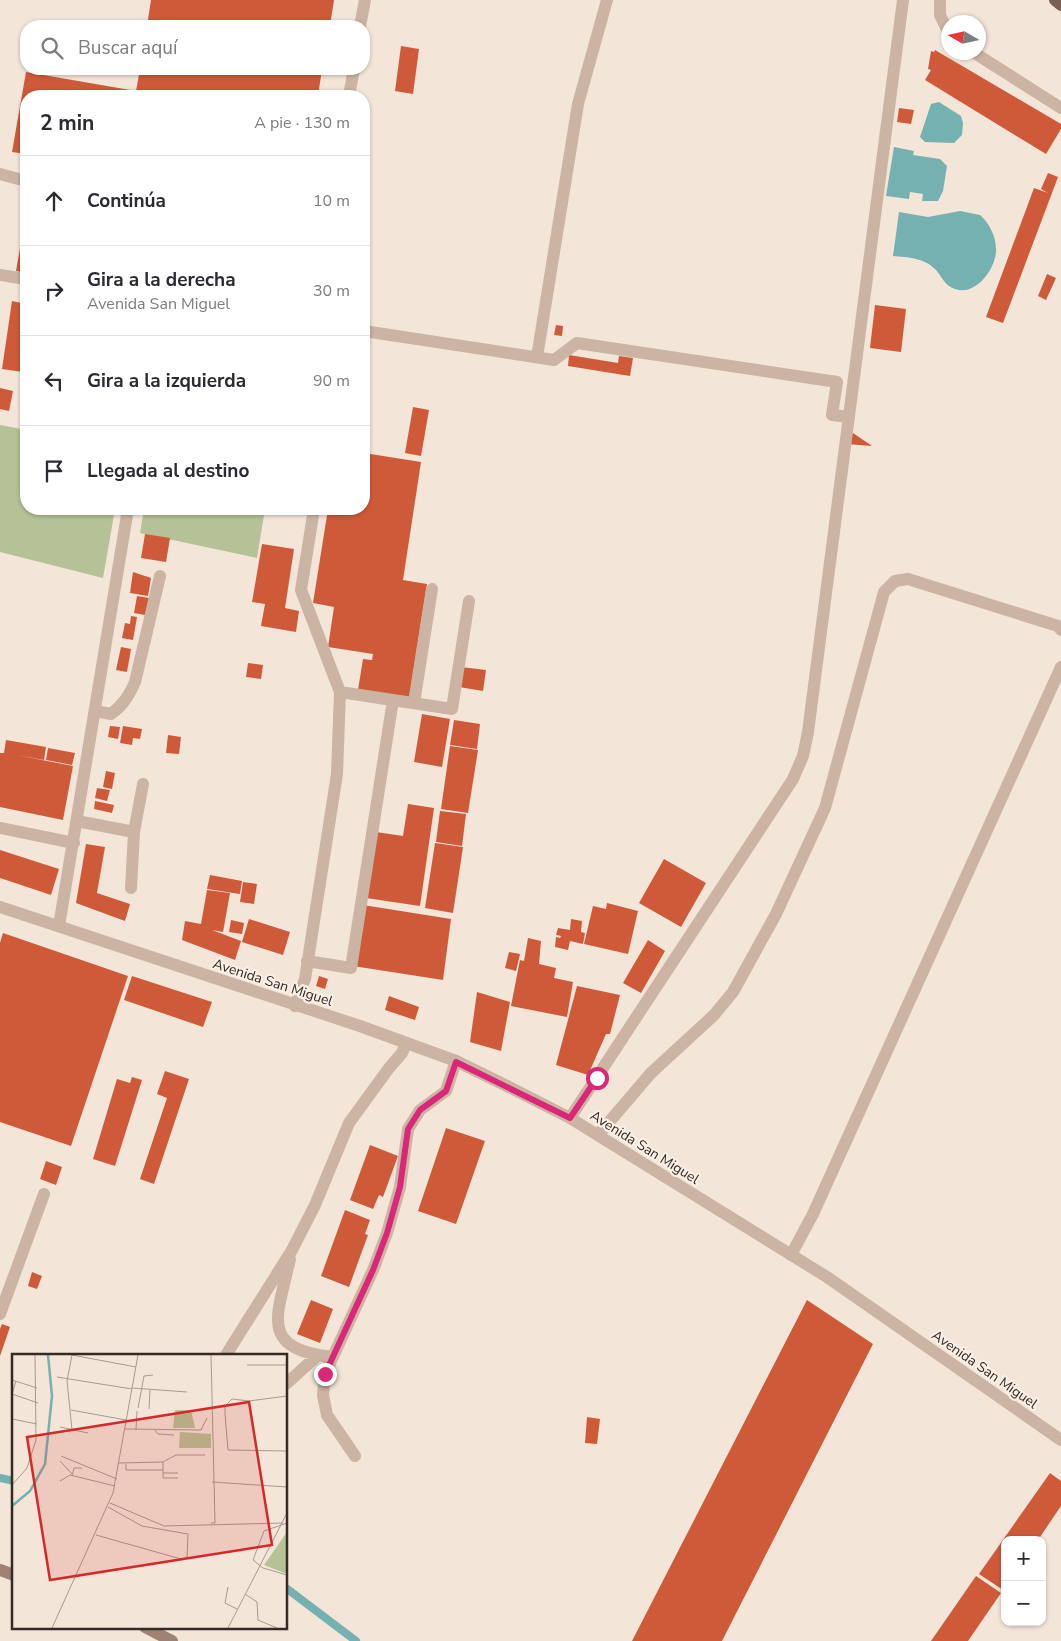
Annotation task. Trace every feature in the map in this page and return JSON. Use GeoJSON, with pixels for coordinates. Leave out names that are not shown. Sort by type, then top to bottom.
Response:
{"type":"FeatureCollection","features":[{"type":"Feature","properties":{"kind":"main road"},"geometry":{"type":"LineString","coordinates":[[1055,0],[1061,5]]}},
{"type":"Feature","properties":{"kind":"main road"},"geometry":{"type":"LineString","coordinates":[[0,1570],[12,1574]]}},
{"type":"Feature","properties":{"kind":"main road"},"geometry":{"type":"LineString","coordinates":[[147,1628],[172,1641]]}},
{"type":"Feature","properties":{"kind":"street"},"geometry":{"type":"LineString","coordinates":[[361,20],[365,0]]}},
{"type":"Feature","properties":{"kind":"street"},"geometry":{"type":"LineString","coordinates":[[537,357],[578,104],[607,0]]}},
{"type":"Feature","properties":{"kind":"street"},"geometry":{"type":"LineString","coordinates":[[570,1118],[788,788],[803,756],[808,732],[903,0]]}},
{"type":"Feature","properties":{"kind":"street"},"geometry":{"type":"LineString","coordinates":[[940,0],[941,17]]}},
{"type":"Feature","properties":{"kind":"street"},"geometry":{"type":"LineString","coordinates":[[986,60],[1061,108]]}},
{"type":"Feature","properties":{"kind":"street"},"geometry":{"type":"LineString","coordinates":[[350,90],[353,75]]}},
{"type":"Feature","properties":{"kind":"street"},"geometry":{"type":"LineString","coordinates":[[0,174],[20,179]]}},
{"type":"Feature","properties":{"kind":"street"},"geometry":{"type":"LineString","coordinates":[[0,275],[20,278]]}},
{"type":"Feature","properties":{"kind":"street"},"geometry":{"type":"LineString","coordinates":[[370,332],[554,360],[577,342],[837,382],[832,415],[849,417]]}},
{"type":"Feature","properties":{"kind":"street"},"geometry":{"type":"LineString","coordinates":[[59,926],[127,515]]}},
{"type":"Feature","properties":{"kind":"street"},"geometry":{"type":"LineString","coordinates":[[296,1006],[305,979],[337,774],[340,692],[301,590],[313,515]]}},
{"type":"Feature","properties":{"kind":"street"},"geometry":{"type":"LineString","coordinates":[[95,711],[111,714],[122,706],[130,695],[135,682],[160,576]]}},
{"type":"Feature","properties":{"kind":"street"},"geometry":{"type":"LineString","coordinates":[[598,1135],[651,1073],[686,1044],[721,1008],[733,992],[776,914],[825,808],[884,592],[895,581],[908,579],[1058,626],[1061,630]]}},
{"type":"Feature","properties":{"kind":"street"},"geometry":{"type":"LineString","coordinates":[[414,703],[432,589]]}},
{"type":"Feature","properties":{"kind":"street"},"geometry":{"type":"LineString","coordinates":[[340,692],[452,709],[469,601]]}},
{"type":"Feature","properties":{"kind":"street"},"geometry":{"type":"LineString","coordinates":[[791,1254],[813,1214],[1061,667]]}},
{"type":"Feature","properties":{"kind":"street"},"geometry":{"type":"LineString","coordinates":[[308,961],[351,968],[393,700]]}},
{"type":"Feature","properties":{"kind":"street"},"geometry":{"type":"LineString","coordinates":[[131,888],[134,832],[143,784]]}},
{"type":"Feature","properties":{"kind":"street"},"geometry":{"type":"LineString","coordinates":[[77,821],[134,832]]}},
{"type":"Feature","properties":{"kind":"street"},"geometry":{"type":"LineString","coordinates":[[0,828],[74,843]]}},
{"type":"Feature","properties":{"kind":"street","name":"Avenida San Miguel"},"geometry":{"type":"LineString","coordinates":[[0,907],[406,1043],[456,1062],[570,1118],[791,1254],[1061,1440]]}},
{"type":"Feature","properties":{"kind":"street"},"geometry":{"type":"LineString","coordinates":[[227,1354],[292,1250],[315,1205],[349,1123],[402,1053],[406,1043]]}},
{"type":"Feature","properties":{"kind":"street"},"geometry":{"type":"LineString","coordinates":[[356,1456],[327,1415],[323,1395],[325,1374],[373,1270],[387,1233],[400,1187],[408,1129],[420,1110],[446,1091],[456,1062]]}},
{"type":"Feature","properties":{"kind":"street"},"geometry":{"type":"LineString","coordinates":[[0,1312],[44,1194]]}},
{"type":"Feature","properties":{"kind":"street"},"geometry":{"type":"LineString","coordinates":[[292,1250],[277,1321],[281,1337],[294,1349],[333,1357]]}},
{"type":"Feature","properties":{"kind":"street"},"geometry":{"type":"LineString","coordinates":[[288,1382],[318,1355]]}},
{"type":"Feature","properties":{"kind":"green space"},"geometry":{"type":"Polygon","coordinates":[[[0,425],[20,429],[20,515],[114,515],[103,578],[0,552],[0,425]]]}},
{"type":"Feature","properties":{"kind":"green space"},"geometry":{"type":"Polygon","coordinates":[[[143,515],[264,515],[257,558],[140,533],[143,515]]]}},
{"type":"Feature","properties":{"kind":"water"},"geometry":{"type":"Polygon","coordinates":[[[939,102],[961,116],[963,123],[962,135],[954,143],[925,142],[920,137],[931,104],[939,102]]]}},
{"type":"Feature","properties":{"kind":"water"},"geometry":{"type":"Polygon","coordinates":[[[894,147],[914,151],[913,155],[940,159],[947,166],[943,191],[938,201],[922,201],[923,194],[910,192],[909,199],[886,196],[894,147]]]}},
{"type":"Feature","properties":{"kind":"water"},"geometry":{"type":"Polygon","coordinates":[[[960,211],[980,215],[989,226],[995,239],[996,249],[993,264],[984,279],[977,285],[963,290],[952,288],[927,263],[893,256],[899,212],[928,217],[960,211]]]}},
{"type":"Feature","properties":{"kind":"building"},"geometry":{"type":"Polygon","coordinates":[[[151,0],[334,0],[331,20],[148,20],[151,0]]]}},
{"type":"Feature","properties":{"kind":"building"},"geometry":{"type":"Polygon","coordinates":[[[401,46],[419,49],[413,94],[395,91],[401,46]]]}},
{"type":"Feature","properties":{"kind":"building"},"geometry":{"type":"Polygon","coordinates":[[[935,50],[941,54],[941,60],[952,60],[1061,124],[1061,129],[1046,154],[925,80],[931,70],[928,69],[931,51],[934,52],[935,50]]]}},
{"type":"Feature","properties":{"kind":"building"},"geometry":{"type":"Polygon","coordinates":[[[25,75],[43,75],[130,90],[23,90],[25,75]]]}},
{"type":"Feature","properties":{"kind":"building"},"geometry":{"type":"Polygon","coordinates":[[[139,75],[321,75],[319,90],[136,90],[139,75]]]}},
{"type":"Feature","properties":{"kind":"building"},"geometry":{"type":"Polygon","coordinates":[[[20,106],[20,153],[12,152],[20,106]]]}},
{"type":"Feature","properties":{"kind":"building"},"geometry":{"type":"Polygon","coordinates":[[[899,108],[914,110],[911,124],[897,122],[899,108]]]}},
{"type":"Feature","properties":{"kind":"building"},"geometry":{"type":"Polygon","coordinates":[[[1048,173],[1058,177],[1003,323],[986,317],[1034,188],[1048,193],[1041,189],[1048,173]]]}},
{"type":"Feature","properties":{"kind":"building"},"geometry":{"type":"Polygon","coordinates":[[[20,248],[20,272],[16,271],[20,248]]]}},
{"type":"Feature","properties":{"kind":"building"},"geometry":{"type":"Polygon","coordinates":[[[1047,274],[1056,278],[1046,300],[1038,296],[1047,274]]]}},
{"type":"Feature","properties":{"kind":"building"},"geometry":{"type":"Polygon","coordinates":[[[12,301],[20,303],[20,372],[2,369],[12,301]]]}},
{"type":"Feature","properties":{"kind":"building"},"geometry":{"type":"Polygon","coordinates":[[[875,305],[906,309],[901,352],[870,348],[875,305]]]}},
{"type":"Feature","properties":{"kind":"building"},"geometry":{"type":"Polygon","coordinates":[[[556,325],[563,326],[562,336],[554,335],[556,325]]]}},
{"type":"Feature","properties":{"kind":"building"},"geometry":{"type":"Polygon","coordinates":[[[569,355],[618,363],[619,356],[633,358],[630,376],[568,366],[569,355]]]}},
{"type":"Feature","properties":{"kind":"building"},"geometry":{"type":"Polygon","coordinates":[[[0,388],[13,391],[9,411],[0,409],[0,388]]]}},
{"type":"Feature","properties":{"kind":"building"},"geometry":{"type":"Polygon","coordinates":[[[413,407],[429,410],[421,456],[405,453],[413,407]]]}},
{"type":"Feature","properties":{"kind":"building"},"geometry":{"type":"Polygon","coordinates":[[[853,433],[872,446],[846,444],[853,433]]]}},
{"type":"Feature","properties":{"kind":"building"},"geometry":{"type":"Polygon","coordinates":[[[370,454],[421,462],[403,580],[427,584],[409,699],[358,690],[363,659],[372,660],[373,654],[328,647],[334,607],[313,603],[327,515],[370,515],[370,454]]]}},
{"type":"Feature","properties":{"kind":"building"},"geometry":{"type":"Polygon","coordinates":[[[145,534],[170,538],[166,562],[141,558],[145,534]]]}},
{"type":"Feature","properties":{"kind":"building"},"geometry":{"type":"Polygon","coordinates":[[[262,544],[294,549],[285,608],[299,611],[296,632],[261,626],[265,604],[252,602],[262,544]]]}},
{"type":"Feature","properties":{"kind":"building"},"geometry":{"type":"Polygon","coordinates":[[[133,572],[151,578],[148,596],[130,593],[133,572]]]}},
{"type":"Feature","properties":{"kind":"building"},"geometry":{"type":"Polygon","coordinates":[[[137,596],[149,598],[145,615],[134,613],[137,596]]]}},
{"type":"Feature","properties":{"kind":"building"},"geometry":{"type":"Polygon","coordinates":[[[131,616],[137,617],[133,640],[122,638],[125,623],[130,624],[131,616]]]}},
{"type":"Feature","properties":{"kind":"building"},"geometry":{"type":"Polygon","coordinates":[[[121,647],[131,649],[127,672],[116,670],[121,647]]]}},
{"type":"Feature","properties":{"kind":"building"},"geometry":{"type":"Polygon","coordinates":[[[248,663],[263,665],[261,679],[246,677],[248,663]]]}},
{"type":"Feature","properties":{"kind":"building"},"geometry":{"type":"Polygon","coordinates":[[[461,667],[486,670],[483,691],[459,687],[461,667]]]}},
{"type":"Feature","properties":{"kind":"building"},"geometry":{"type":"Polygon","coordinates":[[[422,714],[450,719],[442,767],[414,762],[422,714]]]}},
{"type":"Feature","properties":{"kind":"building"},"geometry":{"type":"Polygon","coordinates":[[[454,720],[480,724],[477,749],[450,745],[454,720]]]}},
{"type":"Feature","properties":{"kind":"building"},"geometry":{"type":"Polygon","coordinates":[[[110,726],[120,727],[118,739],[108,737],[110,726]]]}},
{"type":"Feature","properties":{"kind":"building"},"geometry":{"type":"Polygon","coordinates":[[[123,726],[142,729],[140,739],[133,738],[132,745],[120,743],[123,726]]]}},
{"type":"Feature","properties":{"kind":"building"},"geometry":{"type":"Polygon","coordinates":[[[168,735],[181,737],[179,754],[166,753],[168,735]]]}},
{"type":"Feature","properties":{"kind":"building"},"geometry":{"type":"Polygon","coordinates":[[[6,740],[46,747],[44,760],[16,755],[73,766],[63,820],[0,807],[0,753],[4,753],[6,740]]]}},
{"type":"Feature","properties":{"kind":"building"},"geometry":{"type":"Polygon","coordinates":[[[450,746],[478,750],[468,813],[441,809],[450,746]]]}},
{"type":"Feature","properties":{"kind":"building"},"geometry":{"type":"Polygon","coordinates":[[[48,748],[75,753],[72,765],[46,760],[48,748]]]}},
{"type":"Feature","properties":{"kind":"building"},"geometry":{"type":"Polygon","coordinates":[[[106,771],[115,773],[112,789],[103,787],[106,771]]]}},
{"type":"Feature","properties":{"kind":"building"},"geometry":{"type":"Polygon","coordinates":[[[97,788],[110,790],[107,801],[95,798],[97,788]]]}},
{"type":"Feature","properties":{"kind":"building"},"geometry":{"type":"Polygon","coordinates":[[[95,801],[114,805],[112,813],[94,809],[95,801]]]}},
{"type":"Feature","properties":{"kind":"building"},"geometry":{"type":"Polygon","coordinates":[[[408,804],[434,808],[420,906],[366,898],[376,832],[403,836],[408,804]]]}},
{"type":"Feature","properties":{"kind":"building"},"geometry":{"type":"Polygon","coordinates":[[[440,811],[466,814],[462,846],[436,842],[440,811]]]}},
{"type":"Feature","properties":{"kind":"building"},"geometry":{"type":"Polygon","coordinates":[[[435,843],[463,847],[453,913],[425,908],[435,843]]]}},
{"type":"Feature","properties":{"kind":"building"},"geometry":{"type":"Polygon","coordinates":[[[86,844],[105,847],[97,893],[130,904],[125,921],[76,903],[86,844]]]}},
{"type":"Feature","properties":{"kind":"building"},"geometry":{"type":"Polygon","coordinates":[[[0,850],[59,869],[51,895],[0,878],[0,850]]]}},
{"type":"Feature","properties":{"kind":"building"},"geometry":{"type":"Polygon","coordinates":[[[664,859],[706,883],[681,927],[639,903],[664,859]]]}},
{"type":"Feature","properties":{"kind":"building"},"geometry":{"type":"Polygon","coordinates":[[[210,875],[242,881],[240,894],[207,889],[210,875]]]}},
{"type":"Feature","properties":{"kind":"building"},"geometry":{"type":"Polygon","coordinates":[[[243,882],[257,884],[254,904],[240,902],[243,882]]]}},
{"type":"Feature","properties":{"kind":"building"},"geometry":{"type":"Polygon","coordinates":[[[207,890],[230,893],[223,932],[212,930],[241,941],[235,960],[182,940],[185,921],[201,924],[207,890]]]}},
{"type":"Feature","properties":{"kind":"building"},"geometry":{"type":"Polygon","coordinates":[[[607,903],[638,911],[628,954],[584,944],[593,906],[606,909],[607,903]]]}},
{"type":"Feature","properties":{"kind":"building"},"geometry":{"type":"Polygon","coordinates":[[[363,905],[451,919],[443,980],[353,966],[363,905]]]}},
{"type":"Feature","properties":{"kind":"building"},"geometry":{"type":"Polygon","coordinates":[[[249,919],[290,932],[283,955],[242,942],[249,919]]]}},
{"type":"Feature","properties":{"kind":"building"},"geometry":{"type":"Polygon","coordinates":[[[571,919],[582,921],[581,932],[585,933],[583,944],[570,941],[568,950],[555,947],[556,937],[560,938],[561,936],[556,935],[558,928],[570,930],[571,919]]]}},
{"type":"Feature","properties":{"kind":"building"},"geometry":{"type":"Polygon","coordinates":[[[231,920],[244,923],[242,934],[229,932],[231,920]]]}},
{"type":"Feature","properties":{"kind":"building"},"geometry":{"type":"Polygon","coordinates":[[[3,933],[128,976],[71,1146],[0,1122],[0,943],[3,933]]]}},
{"type":"Feature","properties":{"kind":"building"},"geometry":{"type":"Polygon","coordinates":[[[528,938],[541,941],[539,964],[556,968],[554,978],[573,982],[567,1017],[511,1006],[520,960],[524,961],[528,938]]]}},
{"type":"Feature","properties":{"kind":"building"},"geometry":{"type":"Polygon","coordinates":[[[648,940],[665,951],[641,993],[623,983],[648,940]]]}},
{"type":"Feature","properties":{"kind":"building"},"geometry":{"type":"Polygon","coordinates":[[[509,952],[520,954],[516,971],[505,968],[509,952]]]}},
{"type":"Feature","properties":{"kind":"building"},"geometry":{"type":"Polygon","coordinates":[[[132,976],[212,1002],[203,1027],[124,1000],[132,976]]]}},
{"type":"Feature","properties":{"kind":"building"},"geometry":{"type":"Polygon","coordinates":[[[319,976],[328,979],[325,989],[316,986],[319,976]]]}},
{"type":"Feature","properties":{"kind":"building"},"geometry":{"type":"Polygon","coordinates":[[[577,986],[620,995],[610,1034],[606,1034],[588,1075],[556,1065],[577,986]]]}},
{"type":"Feature","properties":{"kind":"building"},"geometry":{"type":"Polygon","coordinates":[[[477,992],[510,1002],[501,1051],[470,1042],[477,992]]]}},
{"type":"Feature","properties":{"kind":"building"},"geometry":{"type":"Polygon","coordinates":[[[389,996],[419,1007],[415,1020],[385,1010],[389,996]]]}},
{"type":"Feature","properties":{"kind":"building"},"geometry":{"type":"Polygon","coordinates":[[[165,1071],[189,1079],[154,1184],[140,1179],[167,1098],[157,1094],[165,1071]]]}},
{"type":"Feature","properties":{"kind":"building"},"geometry":{"type":"Polygon","coordinates":[[[132,1077],[142,1080],[115,1166],[93,1159],[117,1079],[130,1083],[132,1077]]]}},
{"type":"Feature","properties":{"kind":"building"},"geometry":{"type":"Polygon","coordinates":[[[446,1128],[485,1141],[456,1224],[418,1211],[446,1128]]]}},
{"type":"Feature","properties":{"kind":"building"},"geometry":{"type":"Polygon","coordinates":[[[370,1145],[398,1156],[383,1197],[379,1195],[373,1209],[350,1200],[370,1145]]]}},
{"type":"Feature","properties":{"kind":"building"},"geometry":{"type":"Polygon","coordinates":[[[46,1161],[62,1167],[56,1185],[40,1179],[46,1161]]]}},
{"type":"Feature","properties":{"kind":"building"},"geometry":{"type":"Polygon","coordinates":[[[345,1210],[370,1220],[365,1234],[368,1235],[349,1287],[321,1276],[345,1210]]]}},
{"type":"Feature","properties":{"kind":"building"},"geometry":{"type":"Polygon","coordinates":[[[32,1272],[42,1276],[37,1289],[28,1286],[32,1272]]]}},
{"type":"Feature","properties":{"kind":"building"},"geometry":{"type":"Polygon","coordinates":[[[311,1300],[333,1309],[320,1343],[297,1334],[311,1300]]]}},
{"type":"Feature","properties":{"kind":"building"},"geometry":{"type":"Polygon","coordinates":[[[807,1300],[873,1344],[722,1641],[632,1641],[807,1300]]]}},
{"type":"Feature","properties":{"kind":"building"},"geometry":{"type":"Polygon","coordinates":[[[2,1324],[10,1327],[0,1356],[0,1329],[2,1324]]]}},
{"type":"Feature","properties":{"kind":"building"},"geometry":{"type":"Polygon","coordinates":[[[587,1417],[600,1419],[597,1444],[585,1443],[587,1417]]]}},
{"type":"Feature","properties":{"kind":"building"},"geometry":{"type":"Polygon","coordinates":[[[1050,1473],[1061,1481],[1061,1506],[1041,1536],[1006,1536],[1050,1473]]]}},
{"type":"Feature","properties":{"kind":"building"},"geometry":{"type":"Polygon","coordinates":[[[1001,1543],[1001,1589],[979,1574],[1001,1543]]]}},
{"type":"Feature","properties":{"kind":"building"},"geometry":{"type":"Polygon","coordinates":[[[976,1576],[1001,1593],[968,1641],[931,1641],[976,1576]]]}},
{"type":"Feature","properties":{"kind":"waterway"},"geometry":{"type":"LineString","coordinates":[[0,1478],[12,1481]]}},
{"type":"Feature","properties":{"kind":"waterway"},"geometry":{"type":"LineString","coordinates":[[288,1590],[356,1641]]}},
{"type":"Feature","properties":{"kind":"route"},"geometry":{"type":"LineString","coordinates":[[325,1374],[373,1270],[387,1233],[400,1187],[408,1129],[420,1110],[446,1091],[456,1062],[570,1118],[597,1078]]}}]}
